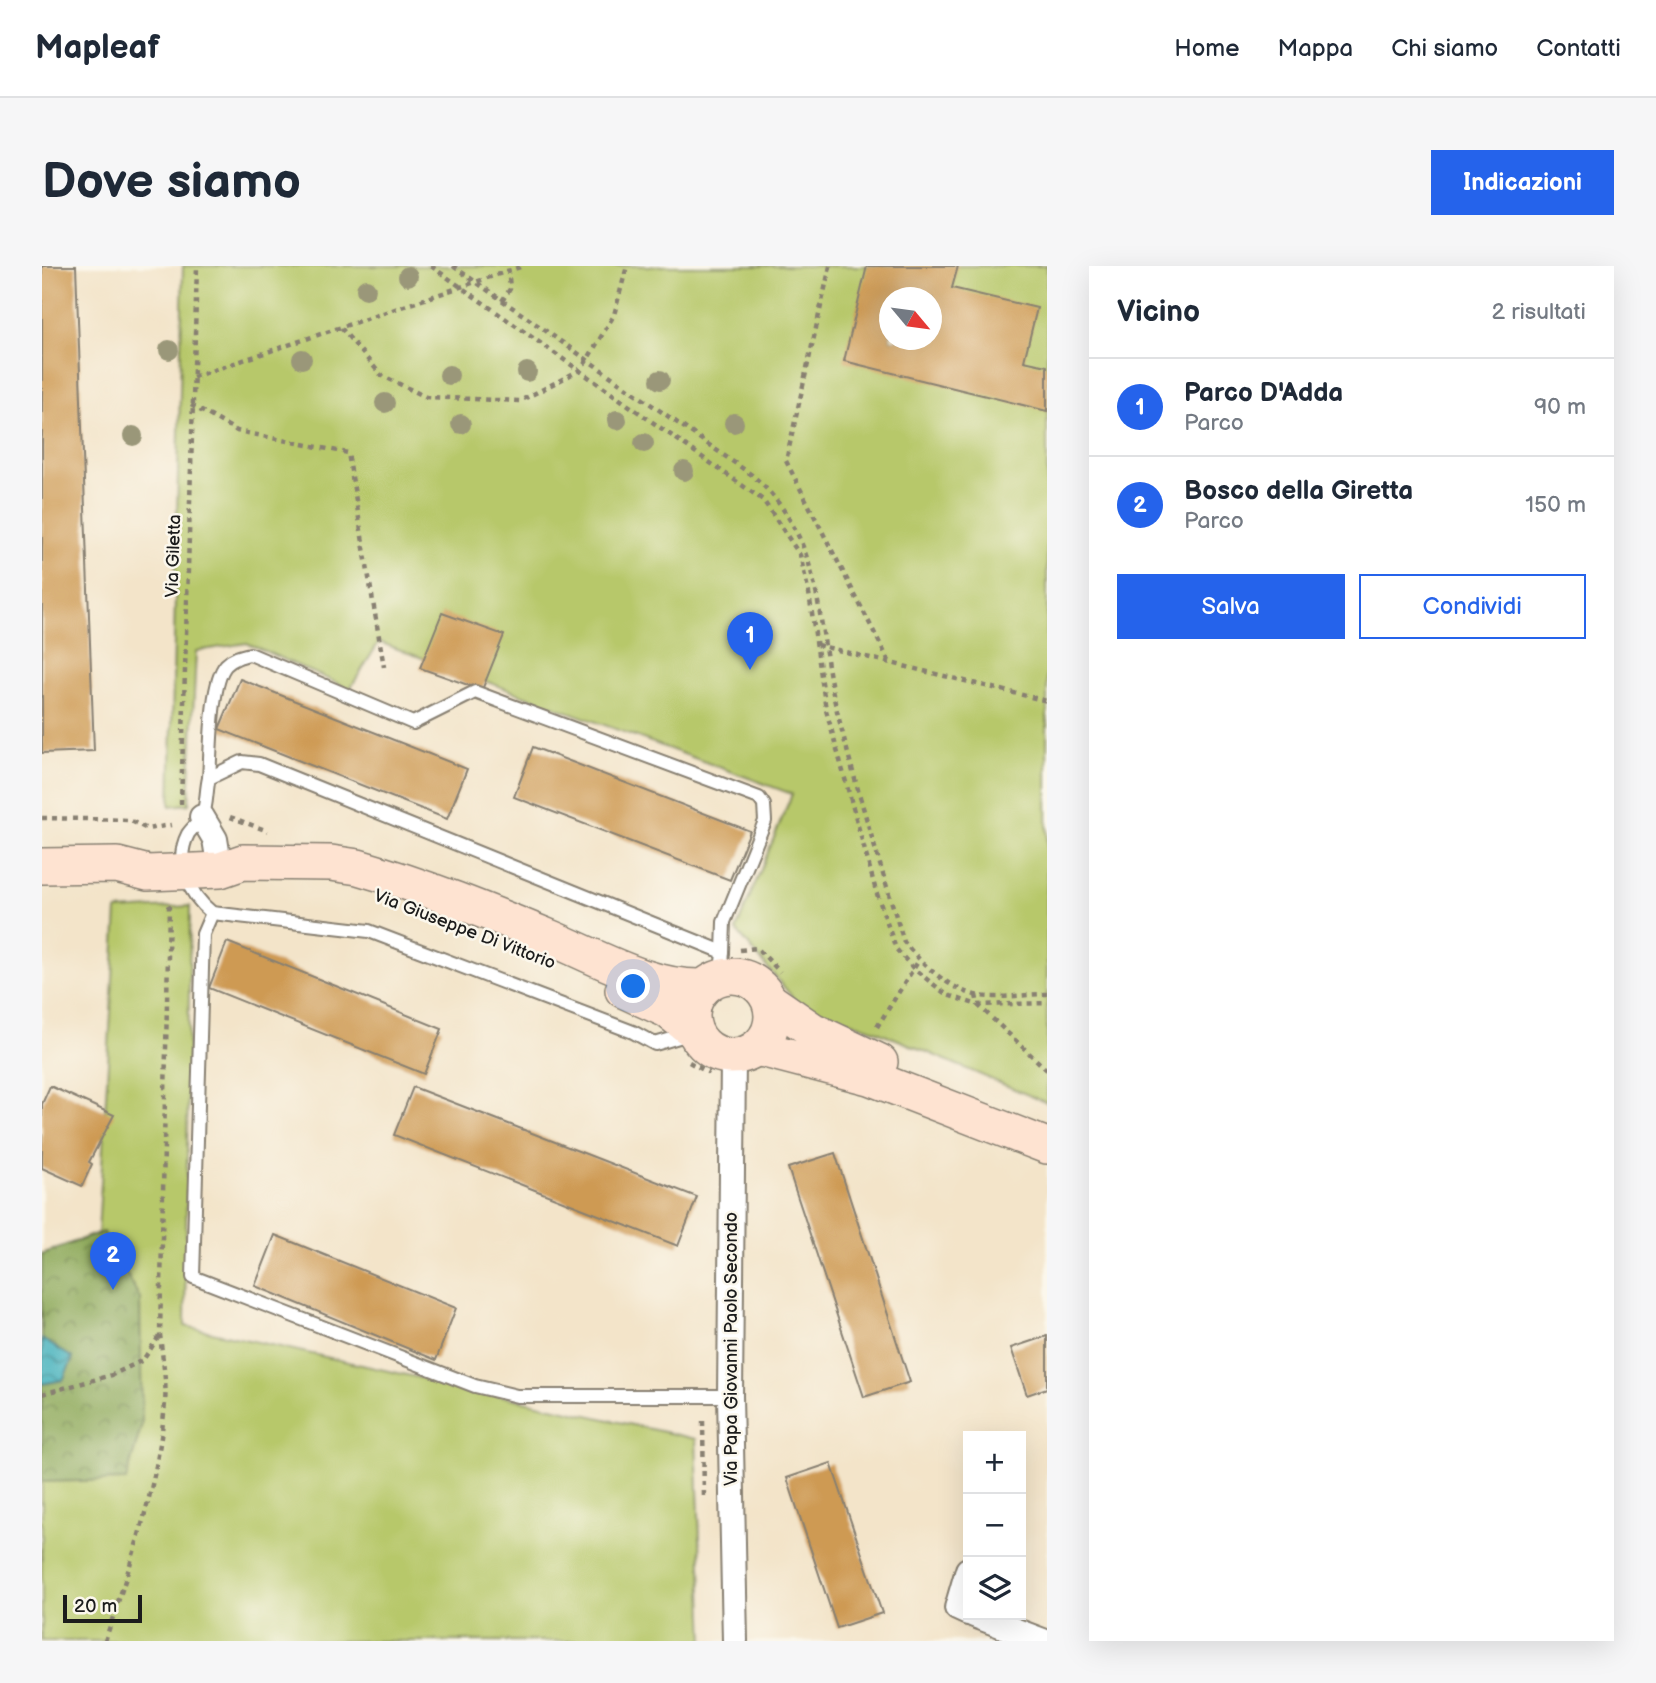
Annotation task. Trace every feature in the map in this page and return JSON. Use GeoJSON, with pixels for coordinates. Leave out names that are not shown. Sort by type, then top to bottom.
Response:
{"type":"FeatureCollection","features":[{"type":"Feature","properties":{"kind":"street"},"geometry":{"type":"LineString","coordinates":[[202,817],[219,852],[220,870]]}},
{"type":"Feature","properties":{"kind":"street","name":"Via Giuseppe Di Vittorio"},"geometry":{"type":"LineString","coordinates":[[42,886],[154,884],[184,858],[243,880],[343,886],[367,892],[647,999],[681,1036]]}},
{"type":"Feature","properties":{"kind":"street","name":"Via Giuseppe Di Vittorio"},"geometry":{"type":"LineString","coordinates":[[220,870],[243,862],[331,863],[358,867],[514,923],[654,981],[686,988],[719,971]]}},
{"type":"Feature","properties":{"kind":"street","name":"Via Giuseppe Di Vittorio"},"geometry":{"type":"LineString","coordinates":[[42,866],[117,865],[154,884]]}},
{"type":"Feature","properties":{"kind":"street"},"geometry":{"type":"LineString","coordinates":[[1047,1124],[876,1060],[813,1030],[770,1001],[755,982],[719,971],[692,1012],[681,1036],[734,1060],[869,1077],[1047,1146]]}},
{"type":"Feature","properties":{"kind":"street"},"geometry":{"type":"LineString","coordinates":[[734,1060],[769,1032],[773,1015],[770,1001]]}},
{"type":"Feature","properties":{"kind":"street","name":"Via Papa Giovanni Paolo Secondo"},"geometry":{"type":"LineString","coordinates":[[734,1060],[721,1396],[735,1641]]}},
{"type":"Feature","properties":{"kind":"street"},"geometry":{"type":"LineString","coordinates":[[963,1587],[957,1608],[963,1611]]}},
{"type":"Feature","properties":{"kind":"street"},"geometry":{"type":"LineString","coordinates":[[987,1620],[1043,1641]]}},
{"type":"Feature","properties":{"kind":"lane"},"geometry":{"type":"LineString","coordinates":[[209,778],[242,762],[259,764],[719,971],[724,922],[765,821],[764,805],[759,798],[475,692],[413,723],[250,654],[235,658],[225,666],[217,685],[209,778],[202,817],[193,827],[184,858],[192,894],[212,913],[369,931],[633,1032],[650,1042],[681,1036]]}},
{"type":"Feature","properties":{"kind":"lane"},"geometry":{"type":"LineString","coordinates":[[212,913],[203,934],[193,1277],[475,1386],[517,1396],[721,1396]]}},
{"type":"Feature","properties":{"kind":"path","name":"Via Giletta"},"geometry":{"type":"LineString","coordinates":[[184,858],[180,820],[197,266]]}},
{"type":"Feature","properties":{"kind":"path"},"geometry":{"type":"LineString","coordinates":[[431,266],[578,371],[736,478],[763,500],[800,555],[809,593],[826,710],[876,891],[896,949],[914,969],[947,995],[978,1005],[1047,1003]]}},
{"type":"Feature","properties":{"kind":"path"},"geometry":{"type":"LineString","coordinates":[[453,266],[586,362],[752,475],[773,494],[794,523],[808,555],[818,593],[836,710],[904,942],[919,960],[946,981],[976,995],[1047,994]]}},
{"type":"Feature","properties":{"kind":"path"},"geometry":{"type":"LineString","coordinates":[[192,377],[523,266]]}},
{"type":"Feature","properties":{"kind":"path"},"geometry":{"type":"LineString","coordinates":[[341,328],[381,374],[426,397],[520,401],[578,371],[586,362],[614,315],[627,266]]}},
{"type":"Feature","properties":{"kind":"path"},"geometry":{"type":"LineString","coordinates":[[830,266],[786,461],[890,663]]}},
{"type":"Feature","properties":{"kind":"path"},"geometry":{"type":"LineString","coordinates":[[502,301],[510,289],[509,269]]}},
{"type":"Feature","properties":{"kind":"path"},"geometry":{"type":"LineString","coordinates":[[191,405],[237,431],[348,453],[384,667]]}},
{"type":"Feature","properties":{"kind":"path"},"geometry":{"type":"LineString","coordinates":[[817,645],[1047,701]]}},
{"type":"Feature","properties":{"kind":"path"},"geometry":{"type":"LineString","coordinates":[[105,1641],[141,1534],[154,1475],[165,1402],[160,1334],[169,907],[154,884]]}},
{"type":"Feature","properties":{"kind":"path"},"geometry":{"type":"LineString","coordinates":[[976,995],[978,1005],[1047,1070]]}},
{"type":"Feature","properties":{"kind":"path"},"geometry":{"type":"LineString","coordinates":[[681,1036],[685,1060],[734,1060]]}},
{"type":"Feature","properties":{"kind":"path"},"geometry":{"type":"LineString","coordinates":[[42,1394],[112,1375],[143,1360],[160,1334]]}},
{"type":"Feature","properties":{"kind":"path"},"geometry":{"type":"LineString","coordinates":[[704,1507],[701,1427],[721,1396]]}},
{"type":"Feature","properties":{"kind":"green space"},"geometry":{"type":"Polygon","coordinates":[[[183,266],[1047,266],[1047,1103],[875,1030],[798,1004],[736,930],[792,794],[379,642],[350,689],[247,643],[196,651],[189,804],[170,806],[183,266]]]}},
{"type":"Feature","properties":{"kind":"green space"},"geometry":{"type":"Polygon","coordinates":[[[190,906],[185,1326],[696,1439],[704,1641],[42,1641],[42,1254],[98,1233],[117,910],[190,906]]]}},
{"type":"Feature","properties":{"kind":"green space"},"geometry":{"type":"Polygon","coordinates":[[[103,1232],[140,1298],[142,1424],[126,1480],[42,1482],[42,1254],[103,1232]]]}},
{"type":"Feature","properties":{"kind":"water"},"geometry":{"type":"Polygon","coordinates":[[[42,1339],[73,1358],[63,1380],[42,1384],[42,1339]]]}},
{"type":"Feature","properties":{"kind":"building"},"geometry":{"type":"Polygon","coordinates":[[[42,266],[76,266],[94,751],[42,753],[42,266]]]}},
{"type":"Feature","properties":{"kind":"building"},"geometry":{"type":"Polygon","coordinates":[[[867,266],[958,266],[952,288],[1037,308],[1024,361],[1047,366],[1047,411],[844,361],[867,266]]]}},
{"type":"Feature","properties":{"kind":"building"},"geometry":{"type":"Polygon","coordinates":[[[442,613],[504,635],[482,690],[420,668],[442,613]]]}},
{"type":"Feature","properties":{"kind":"building"},"geometry":{"type":"Polygon","coordinates":[[[240,679],[467,769],[447,819],[219,729],[240,679]]]}},
{"type":"Feature","properties":{"kind":"building"},"geometry":{"type":"Polygon","coordinates":[[[533,747],[750,831],[730,880],[514,797],[533,747]]]}},
{"type":"Feature","properties":{"kind":"building"},"geometry":{"type":"Polygon","coordinates":[[[227,942],[442,1029],[424,1074],[209,988],[227,942]]]}},
{"type":"Feature","properties":{"kind":"building"},"geometry":{"type":"Polygon","coordinates":[[[50,1086],[114,1115],[89,1162],[92,1164],[82,1186],[42,1168],[42,1104],[50,1086]]]}},
{"type":"Feature","properties":{"kind":"building"},"geometry":{"type":"Polygon","coordinates":[[[413,1087],[697,1197],[678,1246],[394,1135],[413,1087]]]}},
{"type":"Feature","properties":{"kind":"building"},"geometry":{"type":"Polygon","coordinates":[[[835,1153],[910,1382],[864,1397],[788,1168],[835,1153]]]}},
{"type":"Feature","properties":{"kind":"building"},"geometry":{"type":"Polygon","coordinates":[[[275,1235],[456,1308],[436,1360],[255,1286],[275,1235]]]}},
{"type":"Feature","properties":{"kind":"building"},"geometry":{"type":"Polygon","coordinates":[[[1047,1336],[1047,1388],[1027,1395],[1011,1348],[1047,1336]]]}},
{"type":"Feature","properties":{"kind":"building"},"geometry":{"type":"Polygon","coordinates":[[[831,1463],[882,1613],[837,1628],[787,1478],[831,1463]]]}},
{"type":"Feature","properties":{"kind":"place","name":"Parco D'Adda"},"geometry":{"type":"Point","coordinates":[750,670]}},
{"type":"Feature","properties":{"kind":"place","name":"Bosco della Giretta"},"geometry":{"type":"Point","coordinates":[113,1290]}}]}
